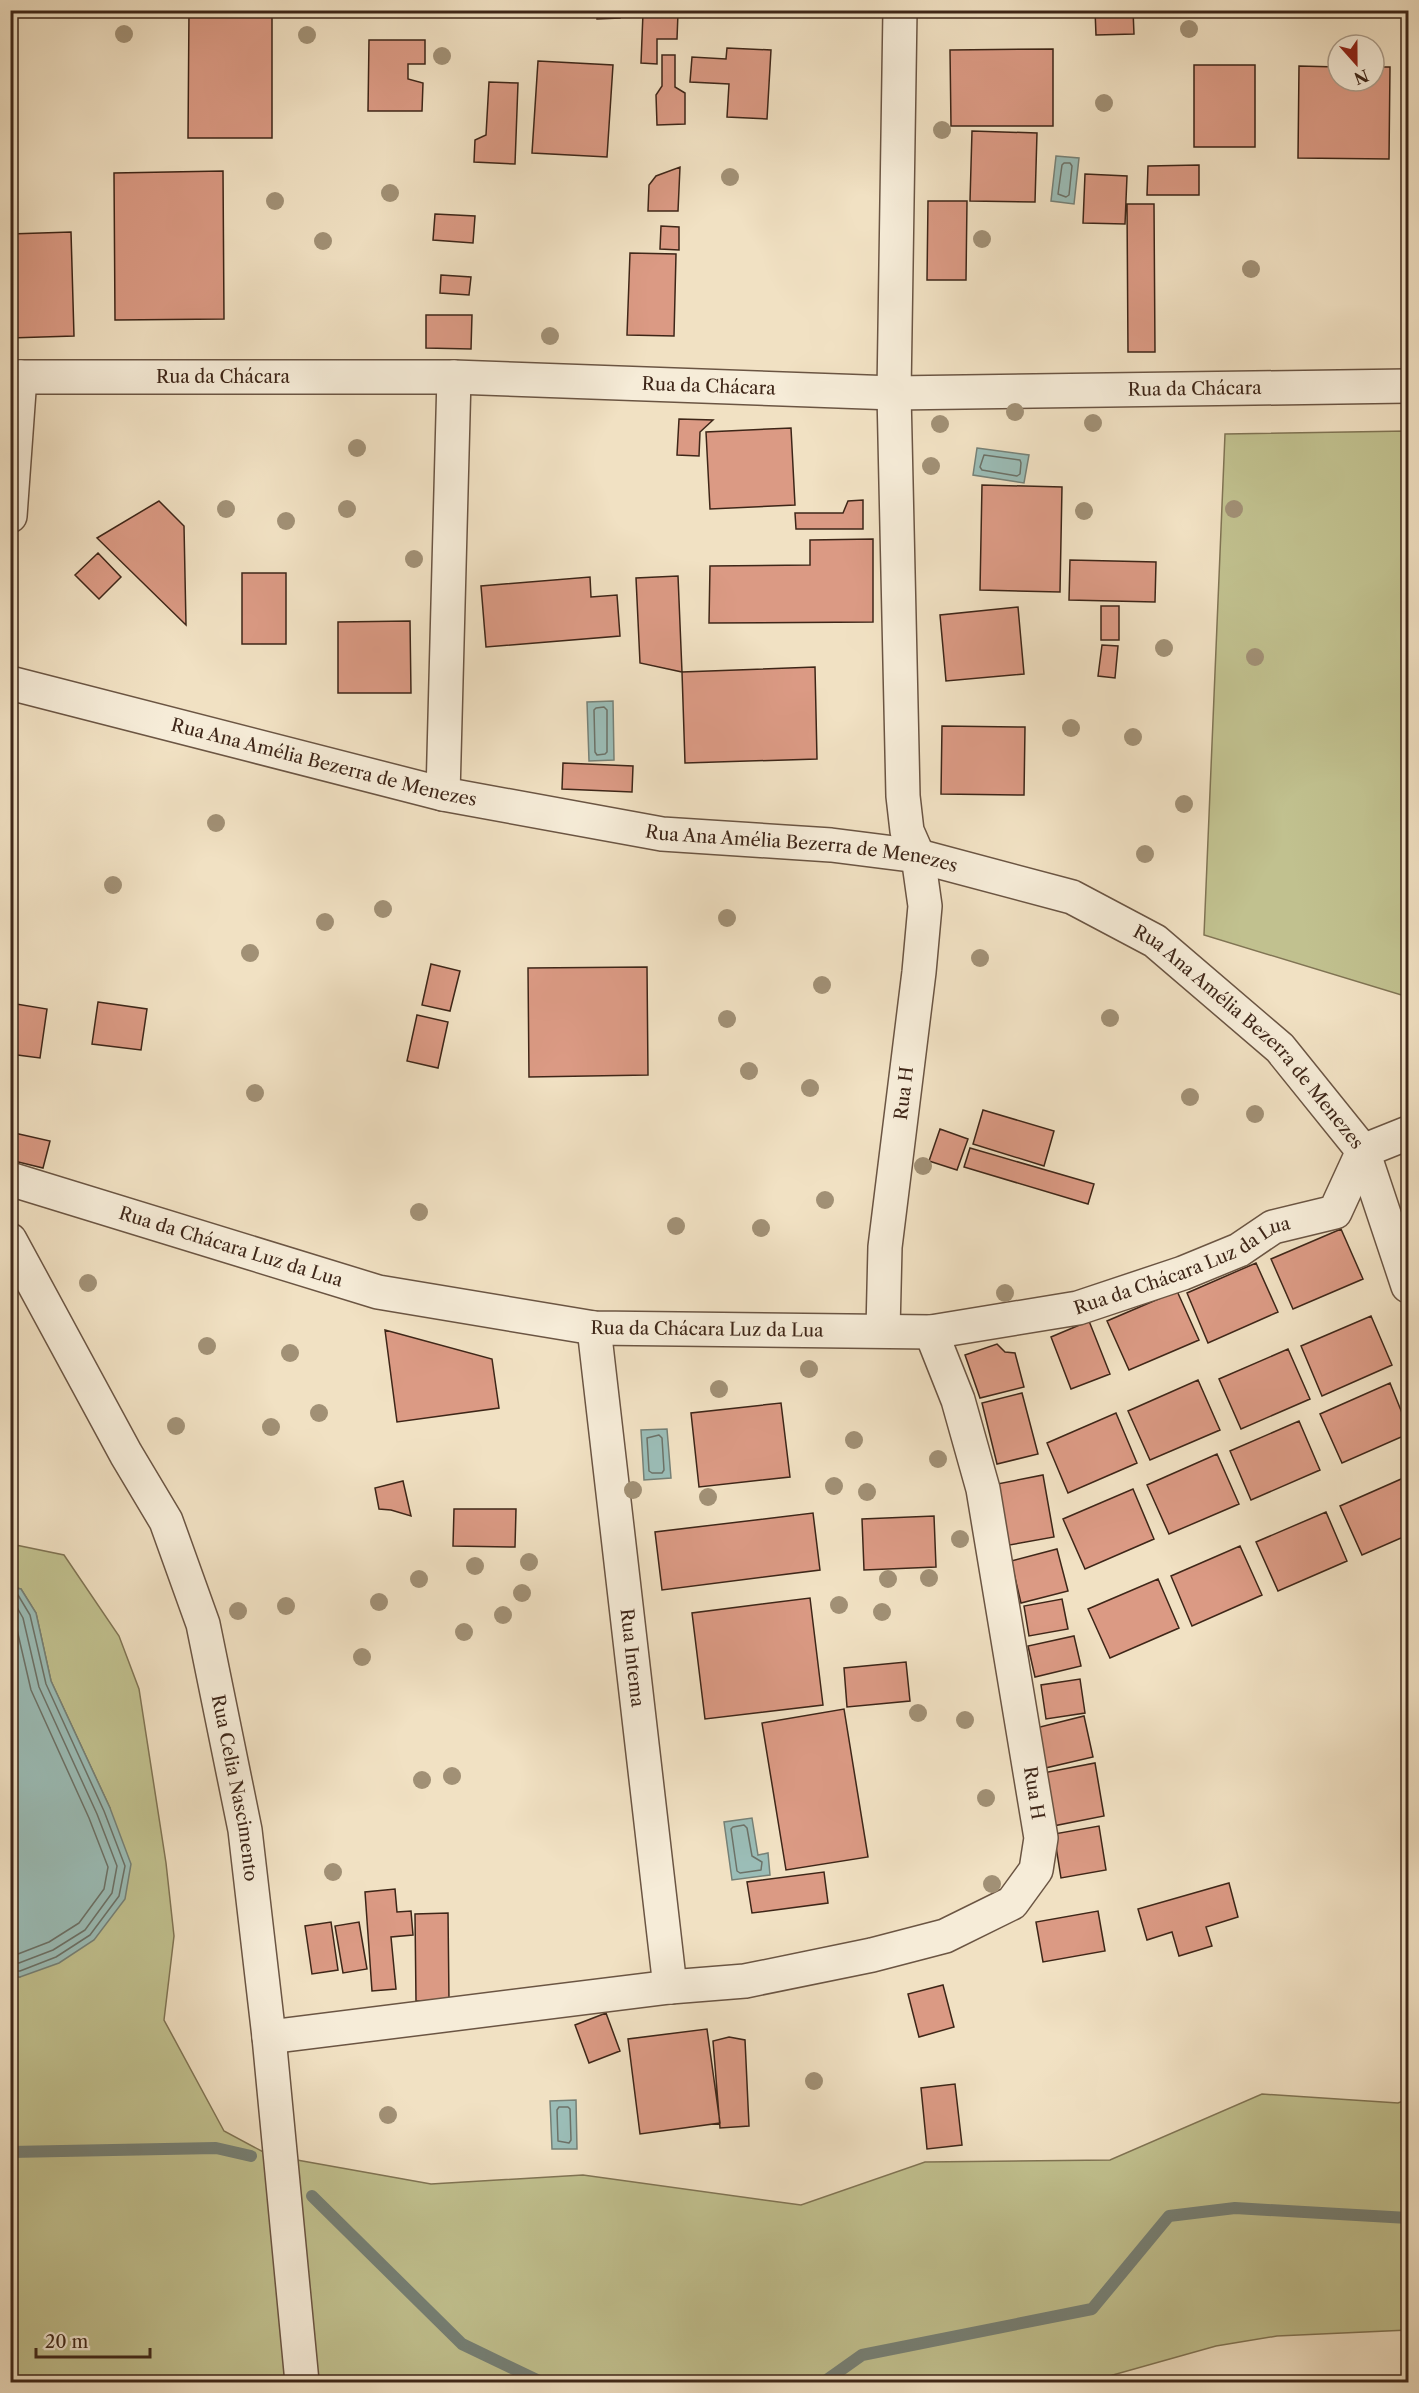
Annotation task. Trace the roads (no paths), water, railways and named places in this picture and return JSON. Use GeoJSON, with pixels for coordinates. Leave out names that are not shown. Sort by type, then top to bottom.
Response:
{"type":"FeatureCollection","features":[{"type":"Feature","properties":{"kind":"street","name":"Rua H"},"geometry":{"type":"LineString","coordinates":[[883,1330],[885,1247],[925,906],[918,856],[907,831],[903,796],[894,393],[900,10]]}},
{"type":"Feature","properties":{"kind":"street","name":"Rua da Chácara"},"geometry":{"type":"LineString","coordinates":[[15,377],[454,377],[894,393],[1408,386]]}},
{"type":"Feature","properties":{"kind":"street"},"geometry":{"type":"LineString","coordinates":[[10,516],[15,377]]}},
{"type":"Feature","properties":{"kind":"street"},"geometry":{"type":"LineString","coordinates":[[443,794],[454,377]]}},
{"type":"Feature","properties":{"kind":"street","name":"Rua Ana Amélia Bezerra de Menezes"},"geometry":{"type":"LineString","coordinates":[[10,683],[443,794],[663,834],[831,845],[918,856],[1072,897],[1155,941],[1280,1047],[1363,1151],[1408,1286]]}},
{"type":"Feature","properties":{"kind":"street"},"geometry":{"type":"LineString","coordinates":[[1363,1151],[1408,1133]]}},
{"type":"Feature","properties":{"kind":"street","name":"Rua da Chácara Luz da Lua"},"geometry":{"type":"LineString","coordinates":[[10,1179],[378,1292],[594,1328],[931,1332],[1078,1308],[1183,1273],[1239,1250],[1273,1227],[1335,1212],[1363,1151]]}},
{"type":"Feature","properties":{"kind":"street","name":"Rua Celia Nascimento"},"geometry":{"type":"LineString","coordinates":[[10,1240],[126,1454],[166,1521],[203,1624],[245,1830],[269,2037],[302,2382]]}},
{"type":"Feature","properties":{"kind":"street","name":"Rua Intema"},"geometry":{"type":"LineString","coordinates":[[594,1328],[670,1987]]}},
{"type":"Feature","properties":{"kind":"street","name":"Rua H"},"geometry":{"type":"LineString","coordinates":[[269,2037],[670,1987],[745,1981],[872,1955],[945,1936],[1012,1903],[1036,1870],[1041,1838],[983,1489],[958,1400],[931,1332]]}},
{"type":"Feature","properties":{"kind":"water"},"geometry":{"type":"Polygon","coordinates":[[[1056,156],[1079,158],[1074,204],[1051,201],[1056,156]]]}},
{"type":"Feature","properties":{"kind":"water"},"geometry":{"type":"Polygon","coordinates":[[[977,448],[1029,455],[1024,483],[973,475],[977,448]]]}},
{"type":"Feature","properties":{"kind":"water"},"geometry":{"type":"Polygon","coordinates":[[[613,701],[614,760],[589,761],[587,702],[613,701]]]}},
{"type":"Feature","properties":{"kind":"water"},"geometry":{"type":"Polygon","coordinates":[[[667,1429],[671,1478],[644,1480],[641,1430],[667,1429]]]}},
{"type":"Feature","properties":{"kind":"water"},"geometry":{"type":"Polygon","coordinates":[[[11,1587],[21,1589],[36,1613],[51,1681],[110,1808],[131,1864],[125,1899],[94,1940],[59,1963],[20,1977],[10,1976],[11,1587]]]}},
{"type":"Feature","properties":{"kind":"water"},"geometry":{"type":"Polygon","coordinates":[[[752,1818],[758,1855],[768,1853],[770,1875],[732,1880],[724,1822],[752,1818]]]}},
{"type":"Feature","properties":{"kind":"water"},"geometry":{"type":"Polygon","coordinates":[[[576,2100],[577,2149],[552,2149],[550,2101],[576,2100]]]}},
{"type":"Feature","properties":{"kind":"waterway"},"geometry":{"type":"LineString","coordinates":[[10,2152],[216,2148],[251,2156]]}},
{"type":"Feature","properties":{"kind":"waterway"},"geometry":{"type":"LineString","coordinates":[[312,2196],[462,2344],[541,2382]]}},
{"type":"Feature","properties":{"kind":"waterway"},"geometry":{"type":"LineString","coordinates":[[824,2382],[862,2355],[1092,2309],[1169,2216],[1235,2208],[1408,2218]]}}]}
